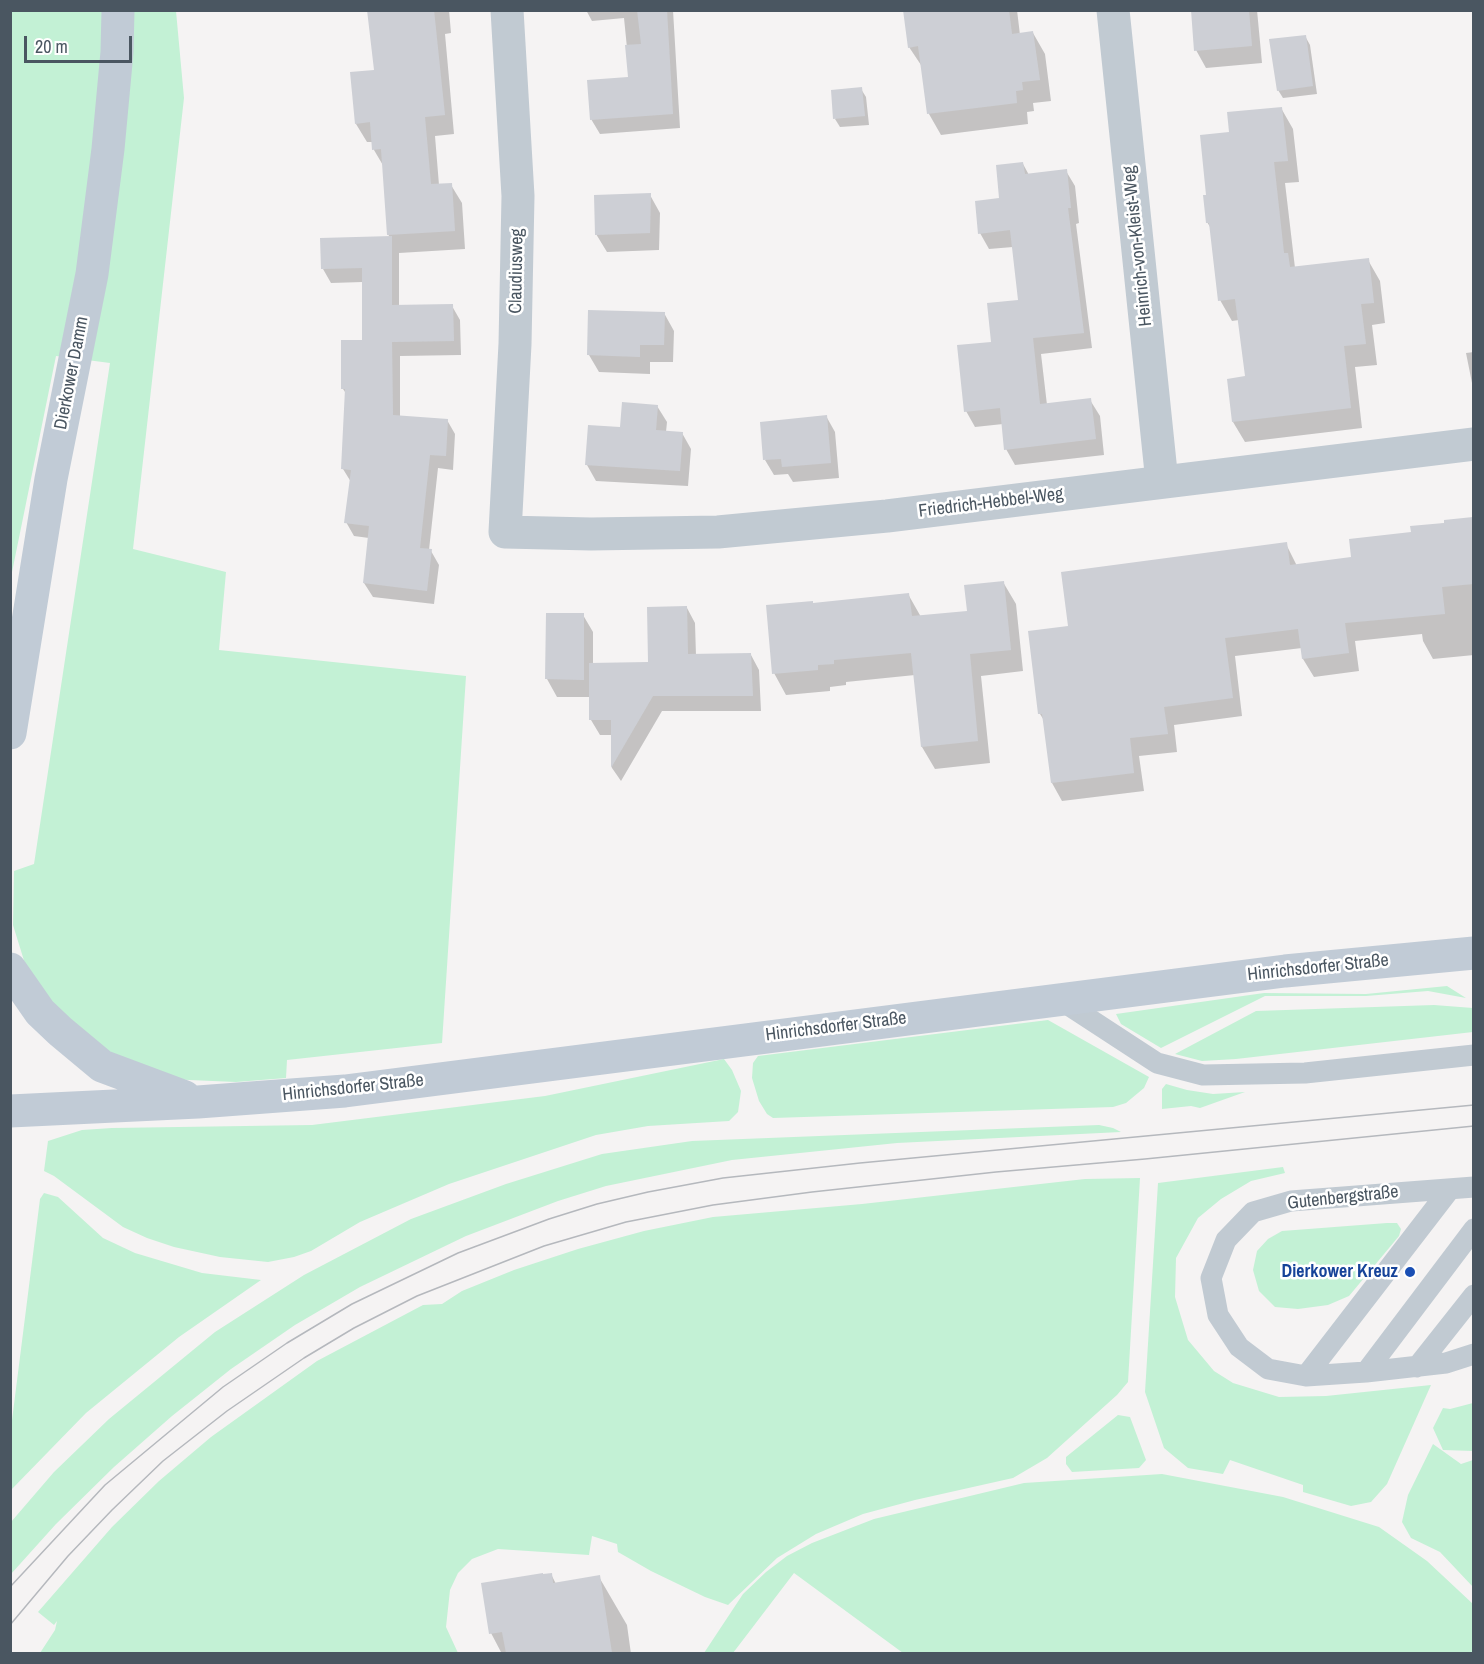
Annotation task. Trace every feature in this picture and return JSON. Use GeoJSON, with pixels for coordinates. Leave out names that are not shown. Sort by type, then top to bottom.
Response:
{"type":"FeatureCollection","features":[{"type":"Feature","properties":{"kind":"street","name":"Dierkower Damm"},"geometry":{"type":"LineString","coordinates":[[10,733],[51,479],[92,274],[108,149],[117,52],[118,10]]}},
{"type":"Feature","properties":{"kind":"street","name":"Claudiusweg"},"geometry":{"type":"LineString","coordinates":[[505,531],[516,344],[518,196],[507,10]]}},
{"type":"Feature","properties":{"kind":"street","name":"Heinrich-von-Kleist-Weg"},"geometry":{"type":"LineString","coordinates":[[1113,10],[1162,482]]}},
{"type":"Feature","properties":{"kind":"street","name":"Friedrich-Hebbel-Weg"},"geometry":{"type":"LineString","coordinates":[[505,531],[591,534],[718,532],[887,516],[1473,444]]}},
{"type":"Feature","properties":{"kind":"street","name":"Hinrichsdorfer Straße"},"geometry":{"type":"LineString","coordinates":[[10,1111],[198,1102],[345,1091],[1285,971],[1473,953]]}},
{"type":"Feature","properties":{"kind":"street","name":"Hinrichsdorfer Straße"},"geometry":{"type":"LineString","coordinates":[[10,969],[40,1012],[102,1066],[198,1102]]}},
{"type":"Feature","properties":{"kind":"lane"},"geometry":{"type":"LineString","coordinates":[[1059,999],[1157,1063],[1203,1075],[1305,1073],[1473,1055]]}},
{"type":"Feature","properties":{"kind":"lane","name":"Gutenbergstraße"},"geometry":{"type":"LineString","coordinates":[[1473,1187],[1291,1201],[1253,1212],[1226,1240],[1211,1278],[1218,1315],[1239,1347],[1268,1369],[1306,1376],[1366,1372],[1446,1363],[1473,1354]]}},
{"type":"Feature","properties":{"kind":"lane"},"geometry":{"type":"LineString","coordinates":[[1306,1376],[1450,1189]]}},
{"type":"Feature","properties":{"kind":"lane"},"geometry":{"type":"LineString","coordinates":[[1366,1372],[1473,1229]]}},
{"type":"Feature","properties":{"kind":"lane"},"geometry":{"type":"LineString","coordinates":[[1418,1367],[1473,1295]]}},
{"type":"Feature","properties":{"kind":"green space"},"geometry":{"type":"Polygon","coordinates":[[[11,11],[176,11],[184,98],[133,549],[226,572],[219,650],[466,676],[442,1043],[287,1060],[286,1078],[236,1082],[166,1079],[121,1065],[50,1004],[26,967],[13,925],[14,871],[34,864],[110,363],[56,356],[11,577],[11,11]]]}},
{"type":"Feature","properties":{"kind":"green space"},"geometry":{"type":"Polygon","coordinates":[[[1447,986],[1466,998],[1428,991],[1366,996],[1265,996],[1161,1048],[1121,1024],[1116,1014],[1264,993],[1366,994],[1447,986]]]}},
{"type":"Feature","properties":{"kind":"green space"},"geometry":{"type":"Polygon","coordinates":[[[1434,1005],[1473,1008],[1473,1032],[1236,1059],[1202,1061],[1175,1054],[1256,1011],[1434,1005]]]}},
{"type":"Feature","properties":{"kind":"green space"},"geometry":{"type":"Polygon","coordinates":[[[1048,1020],[1149,1077],[1144,1088],[1126,1103],[1113,1107],[773,1118],[767,1114],[759,1101],[752,1078],[753,1063],[758,1056],[1048,1020]]]}},
{"type":"Feature","properties":{"kind":"green space"},"geometry":{"type":"Polygon","coordinates":[[[724,1059],[732,1070],[741,1091],[738,1112],[729,1121],[648,1126],[596,1135],[449,1184],[360,1222],[311,1251],[268,1262],[220,1257],[174,1247],[147,1238],[123,1227],[44,1171],[48,1141],[82,1130],[312,1125],[545,1096],[724,1059]]]}},
{"type":"Feature","properties":{"kind":"green space"},"geometry":{"type":"Polygon","coordinates":[[[1166,1084],[1213,1094],[1245,1092],[1200,1108],[1191,1106],[1162,1109],[1162,1089],[1166,1084]]]}},
{"type":"Feature","properties":{"kind":"green space"},"geometry":{"type":"Polygon","coordinates":[[[1099,1125],[1121,1132],[897,1143],[732,1160],[606,1186],[558,1201],[466,1236],[360,1287],[295,1325],[231,1369],[172,1416],[114,1467],[56,1524],[11,1574],[11,1522],[54,1472],[109,1419],[215,1332],[304,1275],[411,1219],[506,1184],[602,1154],[692,1141],[1099,1125]]]}},
{"type":"Feature","properties":{"kind":"green space"},"geometry":{"type":"Polygon","coordinates":[[[1283,1167],[1285,1173],[1251,1181],[1221,1199],[1198,1218],[1176,1258],[1175,1297],[1188,1340],[1214,1371],[1233,1383],[1279,1397],[1326,1396],[1431,1385],[1387,1484],[1371,1502],[1351,1506],[1303,1492],[1303,1485],[1230,1460],[1223,1474],[1188,1468],[1164,1448],[1145,1392],[1158,1183],[1283,1167]]]}},
{"type":"Feature","properties":{"kind":"green space"},"geometry":{"type":"Polygon","coordinates":[[[1140,1178],[1128,1382],[1117,1395],[1047,1458],[1013,1478],[863,1514],[816,1534],[777,1558],[728,1605],[705,1597],[651,1571],[618,1552],[617,1544],[592,1536],[589,1555],[498,1549],[472,1559],[458,1573],[450,1590],[446,1627],[458,1653],[40,1653],[55,1630],[57,1621],[54,1625],[38,1612],[112,1527],[159,1481],[211,1437],[317,1361],[423,1305],[442,1304],[462,1291],[514,1270],[578,1249],[644,1231],[713,1217],[862,1204],[1085,1179],[1140,1178]]]}},
{"type":"Feature","properties":{"kind":"green space"},"geometry":{"type":"Polygon","coordinates":[[[44,1193],[58,1197],[103,1238],[135,1253],[202,1273],[261,1280],[179,1337],[86,1413],[11,1490],[11,1428],[40,1199],[44,1193]]]}},
{"type":"Feature","properties":{"kind":"green space"},"geometry":{"type":"Polygon","coordinates":[[[1397,1223],[1401,1229],[1399,1236],[1349,1296],[1328,1305],[1298,1309],[1275,1307],[1259,1291],[1253,1270],[1257,1251],[1268,1239],[1282,1231],[1397,1223]]]}},
{"type":"Feature","properties":{"kind":"green space"},"geometry":{"type":"Polygon","coordinates":[[[1473,1403],[1473,1451],[1443,1450],[1433,1428],[1443,1408],[1450,1409],[1473,1403]]]}},
{"type":"Feature","properties":{"kind":"green space"},"geometry":{"type":"Polygon","coordinates":[[[1118,1415],[1130,1417],[1146,1460],[1139,1468],[1072,1472],[1066,1464],[1066,1457],[1118,1415]]]}},
{"type":"Feature","properties":{"kind":"green space"},"geometry":{"type":"Polygon","coordinates":[[[1433,1444],[1461,1464],[1473,1460],[1473,1587],[1440,1552],[1411,1538],[1402,1522],[1408,1495],[1433,1444]]]}},
{"type":"Feature","properties":{"kind":"green space"},"geometry":{"type":"Polygon","coordinates":[[[1162,1474],[1283,1497],[1379,1527],[1427,1561],[1473,1604],[1473,1653],[903,1653],[794,1573],[733,1653],[704,1653],[743,1594],[787,1556],[812,1543],[874,1519],[1024,1483],[1162,1474]]]}},
{"type":"Feature","properties":{"kind":"building"},"geometry":{"type":"Polygon","coordinates":[[[367,10],[434,10],[445,115],[425,117],[431,184],[452,183],[455,231],[387,235],[381,149],[372,150],[370,122],[355,124],[350,72],[374,70],[367,10]]]}},
{"type":"Feature","properties":{"kind":"building"},"geometry":{"type":"Polygon","coordinates":[[[637,10],[667,10],[673,114],[590,120],[587,80],[628,77],[625,45],[641,44],[637,10]]]}},
{"type":"Feature","properties":{"kind":"building"},"geometry":{"type":"Polygon","coordinates":[[[903,10],[1009,10],[1012,34],[1033,31],[1040,80],[1022,82],[1023,90],[1016,91],[1017,103],[927,114],[918,46],[908,48],[903,10]]]}},
{"type":"Feature","properties":{"kind":"building"},"geometry":{"type":"Polygon","coordinates":[[[1191,10],[1249,10],[1252,46],[1194,51],[1191,10]]]}},
{"type":"Feature","properties":{"kind":"building"},"geometry":{"type":"Polygon","coordinates":[[[1306,35],[1313,86],[1277,91],[1269,39],[1306,35]]]}},
{"type":"Feature","properties":{"kind":"building"},"geometry":{"type":"Polygon","coordinates":[[[862,87],[865,116],[833,119],[831,90],[862,87]]]}},
{"type":"Feature","properties":{"kind":"building"},"geometry":{"type":"Polygon","coordinates":[[[1282,107],[1288,161],[1274,162],[1284,253],[1288,253],[1290,267],[1369,258],[1374,303],[1361,304],[1366,344],[1344,346],[1351,408],[1232,422],[1227,379],[1245,376],[1235,299],[1218,301],[1209,223],[1206,223],[1203,195],[1206,195],[1200,135],[1229,132],[1227,112],[1282,107]]]}},
{"type":"Feature","properties":{"kind":"building"},"geometry":{"type":"Polygon","coordinates":[[[1023,162],[1025,174],[1067,169],[1071,208],[1068,208],[1084,333],[1033,338],[1040,404],[1091,398],[1096,439],[1004,450],[1000,408],[964,412],[957,345],[991,342],[987,303],[1018,300],[1010,230],[978,234],[975,201],[999,198],[996,165],[1023,162]]]}},
{"type":"Feature","properties":{"kind":"building"},"geometry":{"type":"Polygon","coordinates":[[[651,193],[650,233],[595,235],[594,195],[651,193]]]}},
{"type":"Feature","properties":{"kind":"building"},"geometry":{"type":"Polygon","coordinates":[[[392,236],[392,305],[453,304],[454,341],[392,342],[393,415],[448,419],[446,456],[430,455],[420,548],[432,549],[427,591],[363,583],[369,526],[344,523],[351,470],[341,469],[345,389],[341,389],[341,340],[362,340],[362,268],[321,269],[320,238],[392,236]]]}},
{"type":"Feature","properties":{"kind":"building"},"geometry":{"type":"Polygon","coordinates":[[[588,310],[665,312],[664,345],[640,345],[640,357],[587,355],[588,310]]]}},
{"type":"Feature","properties":{"kind":"building"},"geometry":{"type":"Polygon","coordinates":[[[622,402],[658,405],[656,430],[683,432],[680,471],[585,465],[588,425],[620,427],[622,402]]]}},
{"type":"Feature","properties":{"kind":"building"},"geometry":{"type":"Polygon","coordinates":[[[827,415],[831,463],[782,467],[781,459],[763,460],[760,422],[827,415]]]}},
{"type":"Feature","properties":{"kind":"building"},"geometry":{"type":"Polygon","coordinates":[[[1473,517],[1473,584],[1442,587],[1445,614],[1345,623],[1349,653],[1302,659],[1298,629],[1225,638],[1233,698],[1164,707],[1168,734],[1130,738],[1134,773],[1051,783],[1042,714],[1038,714],[1028,631],[1068,626],[1061,572],[1287,542],[1290,565],[1351,557],[1349,539],[1411,532],[1410,526],[1444,523],[1444,520],[1473,517]]]}},
{"type":"Feature","properties":{"kind":"building"},"geometry":{"type":"Polygon","coordinates":[[[1004,581],[1011,650],[970,654],[978,741],[921,747],[911,653],[834,660],[834,664],[818,665],[818,670],[772,674],[766,605],[813,601],[813,603],[909,593],[912,616],[967,611],[964,585],[1004,581]]]}},
{"type":"Feature","properties":{"kind":"building"},"geometry":{"type":"Polygon","coordinates":[[[687,606],[688,654],[751,653],[753,696],[653,696],[611,768],[611,720],[589,720],[589,663],[648,662],[647,607],[687,606]]]}},
{"type":"Feature","properties":{"kind":"building"},"geometry":{"type":"Polygon","coordinates":[[[546,613],[584,613],[584,680],[545,679],[546,613]]]}},
{"type":"Feature","properties":{"kind":"building"},"geometry":{"type":"Polygon","coordinates":[[[552,1573],[553,1583],[600,1575],[612,1653],[506,1653],[502,1632],[489,1634],[481,1583],[552,1573]]]}},
{"type":"Feature","properties":{"kind":"tram line"},"geometry":{"type":"LineString","coordinates":[[10,1587],[105,1485],[223,1387],[287,1343],[352,1304],[458,1253],[549,1219],[597,1204],[723,1178],[1474,1105]]}},
{"type":"Feature","properties":{"kind":"tram line"},"geometry":{"type":"LineString","coordinates":[[10,1625],[68,1556],[112,1510],[163,1461],[227,1411],[304,1358],[354,1328],[417,1296],[544,1246],[626,1222],[713,1205],[812,1192],[1474,1126]]}},
{"type":"Feature","properties":{"kind":"place","name":"Dierkower Kreuz"},"geometry":{"type":"Point","coordinates":[1410,1272]}}]}
